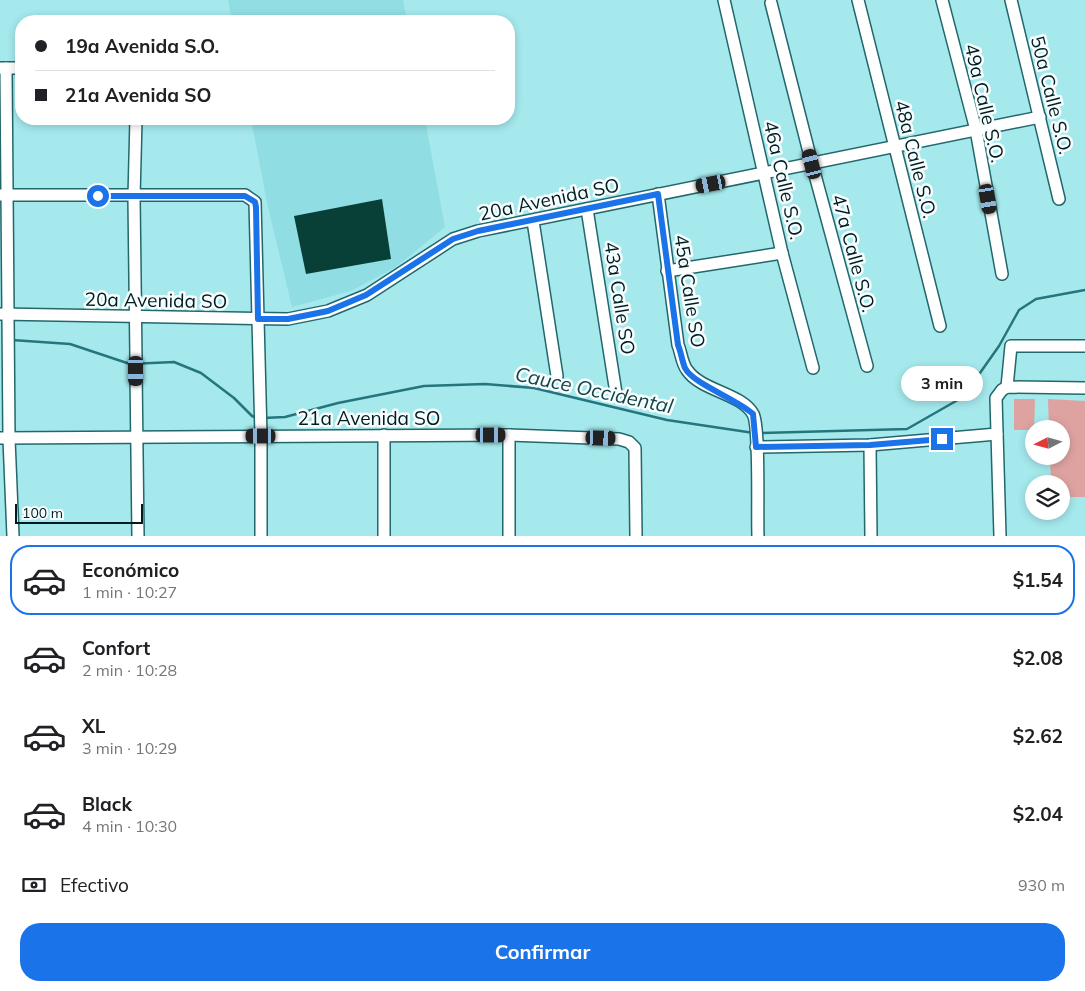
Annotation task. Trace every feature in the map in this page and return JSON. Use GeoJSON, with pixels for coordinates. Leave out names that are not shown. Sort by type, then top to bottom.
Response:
{"type":"FeatureCollection","features":[{"type":"Feature","properties":{"kind":"street","name":"46a Calle S.O."},"geometry":{"type":"LineString","coordinates":[[724,0],[782,253],[813,368]]}},
{"type":"Feature","properties":{"kind":"street","name":"48a Calle S.O."},"geometry":{"type":"LineString","coordinates":[[858,0],[940,326]]}},
{"type":"Feature","properties":{"kind":"street","name":"49a Calle S.O."},"geometry":{"type":"LineString","coordinates":[[942,0],[976,130],[1002,274]]}},
{"type":"Feature","properties":{"kind":"street","name":"50a Calle S.O."},"geometry":{"type":"LineString","coordinates":[[1011,0],[1059,199]]}},
{"type":"Feature","properties":{"kind":"street","name":"47a Calle S.O."},"geometry":{"type":"LineString","coordinates":[[771,3],[812,164],[867,366]]}},
{"type":"Feature","properties":{"kind":"street"},"geometry":{"type":"LineString","coordinates":[[3,68],[5,438],[13,536]]}},
{"type":"Feature","properties":{"kind":"street","name":"20a Avenida SO"},"geometry":{"type":"LineString","coordinates":[[4,314],[288,319],[328,311],[366,295],[453,239],[478,231],[1040,117]]}},
{"type":"Feature","properties":{"kind":"street"},"geometry":{"type":"LineString","coordinates":[[136,125],[134,197],[136,359]]}},
{"type":"Feature","properties":{"kind":"street","name":"45a Calle SO"},"geometry":{"type":"LineString","coordinates":[[658,194],[678,345],[686,369],[696,380],[744,406],[753,414],[756,447],[758,536]]}},
{"type":"Feature","properties":{"kind":"street"},"geometry":{"type":"LineString","coordinates":[[4,195],[245,196],[255,202],[261,436],[261,536]]}},
{"type":"Feature","properties":{"kind":"street","name":"43a Calle SO"},"geometry":{"type":"LineString","coordinates":[[587,209],[616,393]]}},
{"type":"Feature","properties":{"kind":"street"},"geometry":{"type":"LineString","coordinates":[[533,221],[557,376]]}},
{"type":"Feature","properties":{"kind":"street"},"geometry":{"type":"LineString","coordinates":[[667,271],[782,253]]}},
{"type":"Feature","properties":{"kind":"street"},"geometry":{"type":"LineString","coordinates":[[1007,387],[1011,346],[1085,346]]}},
{"type":"Feature","properties":{"kind":"street"},"geometry":{"type":"LineString","coordinates":[[136,371],[138,536]]}},
{"type":"Feature","properties":{"kind":"street"},"geometry":{"type":"LineString","coordinates":[[1000,536],[996,398],[1007,387],[1085,388]]}},
{"type":"Feature","properties":{"kind":"street"},"geometry":{"type":"LineString","coordinates":[[756,447],[870,445],[997,434]]}},
{"type":"Feature","properties":{"kind":"street"},"geometry":{"type":"LineString","coordinates":[[384,435],[384,536]]}},
{"type":"Feature","properties":{"kind":"street","name":"21a Avenida SO"},"geometry":{"type":"LineString","coordinates":[[5,438],[384,435],[509,435],[619,438],[629,442],[635,448],[636,536]]}},
{"type":"Feature","properties":{"kind":"street"},"geometry":{"type":"LineString","coordinates":[[509,435],[509,536]]}},
{"type":"Feature","properties":{"kind":"street"},"geometry":{"type":"LineString","coordinates":[[870,445],[871,536]]}},
{"type":"Feature","properties":{"kind":"shaded area"},"geometry":{"type":"Polygon","coordinates":[[[228,0],[403,0],[406,15],[231,15],[228,0]]]}},
{"type":"Feature","properties":{"kind":"shaded area"},"geometry":{"type":"Polygon","coordinates":[[[252,125],[426,125],[445,227],[396,267],[351,291],[292,307],[267,203],[252,125]]]}},
{"type":"Feature","properties":{"kind":"shaded area"},"geometry":{"type":"Polygon","coordinates":[[[1014,399],[1035,399],[1034,420],[1025,420],[1025,430],[1014,430],[1014,399]]]}},
{"type":"Feature","properties":{"kind":"shaded area"},"geometry":{"type":"Polygon","coordinates":[[[1048,399],[1085,401],[1085,497],[1070,497],[1070,475],[1051,475],[1050,465],[1070,465],[1070,420],[1049,420],[1048,399]]]}},
{"type":"Feature","properties":{"kind":"building"},"geometry":{"type":"Polygon","coordinates":[[[382,199],[391,259],[306,274],[294,216],[382,199]]]}},
{"type":"Feature","properties":{"kind":"waterway","name":"Cauce Occidental"},"geometry":{"type":"LineString","coordinates":[[759,433],[907,429],[963,397],[999,346],[1019,310],[1036,299],[1085,290]]}},
{"type":"Feature","properties":{"kind":"waterway","name":"Cauce Occidental"},"geometry":{"type":"LineString","coordinates":[[12,340],[70,344],[130,364],[174,362],[201,373],[234,398],[252,416],[257,418]]}},
{"type":"Feature","properties":{"kind":"waterway","name":"Cauce Occidental"},"geometry":{"type":"LineString","coordinates":[[263,418],[285,417],[338,403],[424,386],[485,384],[534,388],[667,420],[754,433]]}},
{"type":"Feature","properties":{"kind":"route"},"geometry":{"type":"LineString","coordinates":[[98,196],[250,197],[255,202],[256,207],[258,319],[288,319],[328,311],[366,295],[417,264],[453,239],[478,231],[658,194],[678,345],[686,369],[696,380],[744,406],[753,414],[756,447],[870,445],[942,439]]}}]}
